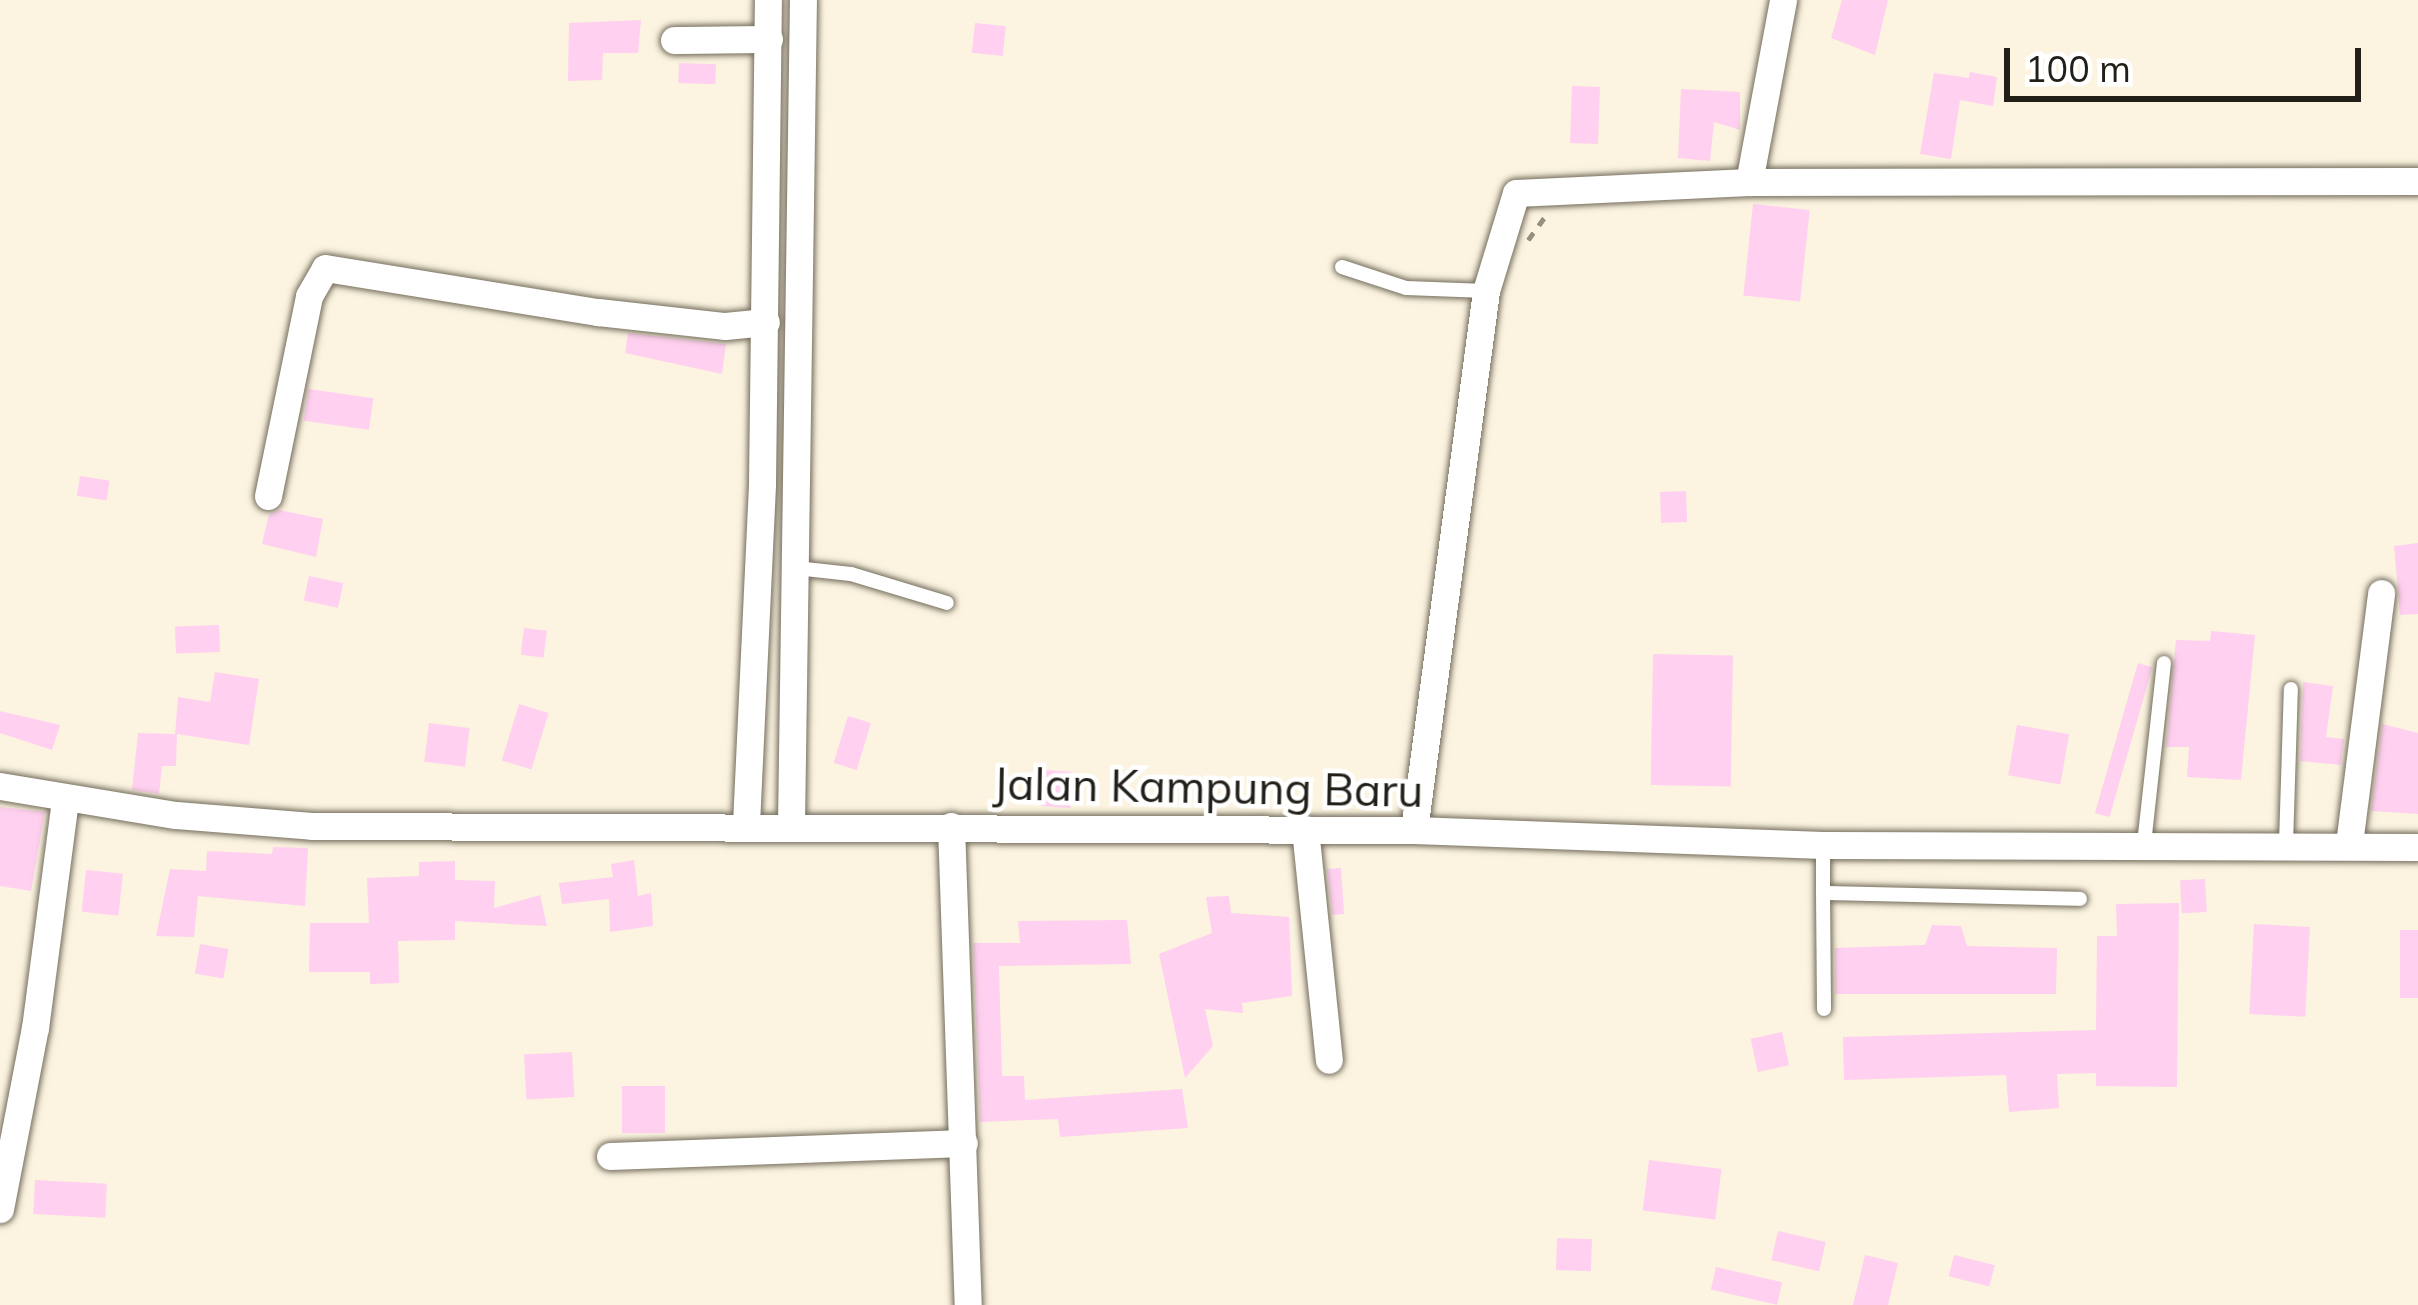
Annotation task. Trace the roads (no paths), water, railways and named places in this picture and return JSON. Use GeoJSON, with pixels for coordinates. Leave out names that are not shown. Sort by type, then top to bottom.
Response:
{"type":"FeatureCollection","features":[{"type":"Feature","properties":{"kind":"street"},"geometry":{"type":"LineString","coordinates":[[746,824],[766,322],[768,0]]}},
{"type":"Feature","properties":{"kind":"street"},"geometry":{"type":"LineString","coordinates":[[791,825],[803,0]]}},
{"type":"Feature","properties":{"kind":"street"},"geometry":{"type":"LineString","coordinates":[[1749,182],[1783,0]]}},
{"type":"Feature","properties":{"kind":"street"},"geometry":{"type":"LineString","coordinates":[[674,40],[769,39]]}},
{"type":"Feature","properties":{"kind":"street"},"geometry":{"type":"LineString","coordinates":[[1414,830],[1486,291],[1508,204],[1520,192],[1749,182],[2418,182]]}},
{"type":"Feature","properties":{"kind":"street"},"geometry":{"type":"LineString","coordinates":[[268,496],[309,296],[326,268],[598,312],[725,326],[766,322]]}},
{"type":"Feature","properties":{"kind":"street"},"geometry":{"type":"LineString","coordinates":[[2349,844],[2381,593]]}},
{"type":"Feature","properties":{"kind":"street","name":"Jalan Kampung Baru"},"geometry":{"type":"LineString","coordinates":[[0,786],[65,800],[312,826],[1414,830],[1823,844],[2418,847]]}},
{"type":"Feature","properties":{"kind":"street"},"geometry":{"type":"LineString","coordinates":[[0,1209],[35,1028],[65,800]]}},
{"type":"Feature","properties":{"kind":"street"},"geometry":{"type":"LineString","coordinates":[[950,826],[968,1305]]}},
{"type":"Feature","properties":{"kind":"street"},"geometry":{"type":"LineString","coordinates":[[1305,829],[1329,1060]]}},
{"type":"Feature","properties":{"kind":"street"},"geometry":{"type":"LineString","coordinates":[[610,1156],[964,1143]]}},
{"type":"Feature","properties":{"kind":"lane"},"geometry":{"type":"LineString","coordinates":[[1342,267],[1406,288],[1486,291]]}},
{"type":"Feature","properties":{"kind":"lane"},"geometry":{"type":"LineString","coordinates":[[796,568],[851,574],[947,603]]}},
{"type":"Feature","properties":{"kind":"lane"},"geometry":{"type":"LineString","coordinates":[[2144,844],[2164,663]]}},
{"type":"Feature","properties":{"kind":"lane"},"geometry":{"type":"LineString","coordinates":[[2286,844],[2291,689]]}},
{"type":"Feature","properties":{"kind":"lane"},"geometry":{"type":"LineString","coordinates":[[1823,844],[1824,1010]]}},
{"type":"Feature","properties":{"kind":"lane"},"geometry":{"type":"LineString","coordinates":[[1823,893],[2080,898]]}}]}
